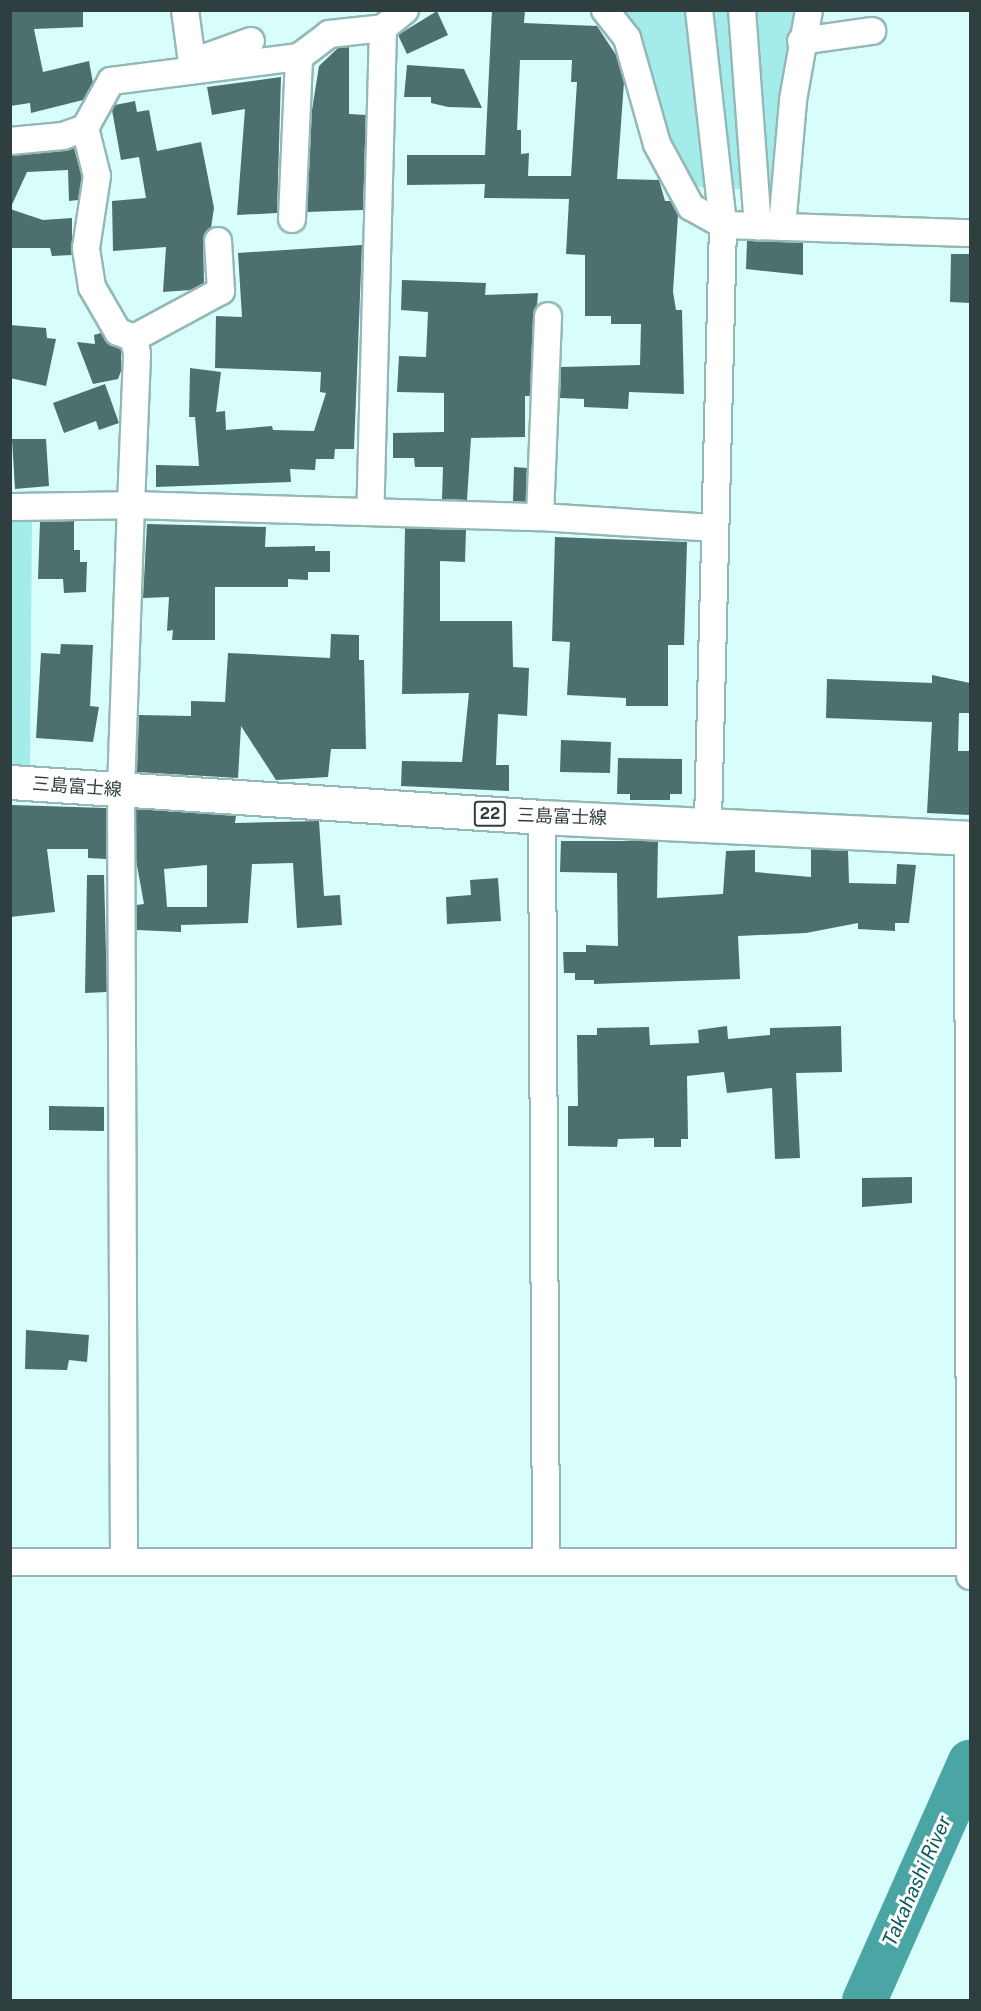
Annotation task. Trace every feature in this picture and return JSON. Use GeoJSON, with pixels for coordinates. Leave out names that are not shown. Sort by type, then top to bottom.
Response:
{"type":"FeatureCollection","features":[{"type":"Feature","properties":{"kind":"main road","name":"三島富士線"},"geometry":{"type":"LineString","coordinates":[[10,782],[542,817],[708,822],[969,838]]}},
{"type":"Feature","properties":{"kind":"street"},"geometry":{"type":"LineString","coordinates":[[185,10],[193,66]]}},
{"type":"Feature","properties":{"kind":"street"},"geometry":{"type":"LineString","coordinates":[[10,141],[63,136],[85,128],[111,81],[193,66],[298,57],[328,34],[383,28],[405,10]]}},
{"type":"Feature","properties":{"kind":"street"},"geometry":{"type":"LineString","coordinates":[[605,10],[627,38],[657,144],[691,207],[723,225],[970,233]]}},
{"type":"Feature","properties":{"kind":"street"},"geometry":{"type":"LineString","coordinates":[[699,10],[723,225],[713,528],[708,822]]}},
{"type":"Feature","properties":{"kind":"street"},"geometry":{"type":"LineString","coordinates":[[742,10],[770,226]]}},
{"type":"Feature","properties":{"kind":"street"},"geometry":{"type":"LineString","coordinates":[[770,226],[801,41],[809,10]]}},
{"type":"Feature","properties":{"kind":"street"},"geometry":{"type":"LineString","coordinates":[[370,512],[383,28]]}},
{"type":"Feature","properties":{"kind":"street"},"geometry":{"type":"LineString","coordinates":[[801,41],[872,31]]}},
{"type":"Feature","properties":{"kind":"street"},"geometry":{"type":"LineString","coordinates":[[193,66],[252,41]]}},
{"type":"Feature","properties":{"kind":"street"},"geometry":{"type":"LineString","coordinates":[[292,219],[298,57]]}},
{"type":"Feature","properties":{"kind":"street"},"geometry":{"type":"LineString","coordinates":[[85,128],[97,176],[86,248],[92,287],[118,332],[134,338],[221,291],[218,241]]}},
{"type":"Feature","properties":{"kind":"street"},"geometry":{"type":"LineString","coordinates":[[540,517],[548,316]]}},
{"type":"Feature","properties":{"kind":"street"},"geometry":{"type":"LineString","coordinates":[[124,1562],[121,790],[137,354],[134,338]]}},
{"type":"Feature","properties":{"kind":"street"},"geometry":{"type":"LineString","coordinates":[[10,507],[131,505],[540,517],[713,528]]}},
{"type":"Feature","properties":{"kind":"street"},"geometry":{"type":"LineString","coordinates":[[542,817],[546,1560]]}},
{"type":"Feature","properties":{"kind":"street"},"geometry":{"type":"LineString","coordinates":[[969,838],[970,1576]]}},
{"type":"Feature","properties":{"kind":"street"},"geometry":{"type":"LineString","coordinates":[[10,1562],[546,1560],[970,1562]]}},
{"type":"Feature","properties":{"kind":"shaded area"},"geometry":{"type":"Polygon","coordinates":[[[605,11],[817,11],[790,192],[697,187],[658,166],[605,11]]]}},
{"type":"Feature","properties":{"kind":"shaded area"},"geometry":{"type":"Polygon","coordinates":[[[32,515],[30,771],[11,770],[10,516],[32,515]]]}},
{"type":"Feature","properties":{"kind":"building"},"geometry":{"type":"Polygon","coordinates":[[[10,10],[83,10],[83,27],[34,29],[43,72],[89,61],[93,83],[83,100],[31,113],[30,103],[10,106],[10,10]]]}},
{"type":"Feature","properties":{"kind":"building"},"geometry":{"type":"Polygon","coordinates":[[[492,10],[525,10],[524,23],[597,26],[616,55],[624,82],[617,179],[659,180],[665,201],[671,201],[678,215],[673,292],[676,310],[682,310],[684,394],[629,392],[628,409],[584,407],[584,399],[560,398],[561,367],[640,365],[641,324],[611,324],[611,316],[585,316],[585,255],[566,254],[569,199],[484,198],[485,184],[407,185],[407,155],[485,155],[492,10]],[[520,60],[517,130],[521,130],[521,154],[529,153],[528,176],[571,176],[577,82],[571,82],[572,60],[520,60]]]}},
{"type":"Feature","properties":{"kind":"building"},"geometry":{"type":"Polygon","coordinates":[[[437,11],[448,35],[407,54],[398,35],[437,11]]]}},
{"type":"Feature","properties":{"kind":"building"},"geometry":{"type":"Polygon","coordinates":[[[349,47],[349,114],[366,115],[363,210],[307,212],[312,110],[319,66],[338,48],[349,47]]]}},
{"type":"Feature","properties":{"kind":"building"},"geometry":{"type":"Polygon","coordinates":[[[407,65],[464,69],[482,108],[448,107],[431,103],[431,97],[404,97],[407,65]]]}},
{"type":"Feature","properties":{"kind":"building"},"geometry":{"type":"Polygon","coordinates":[[[281,77],[277,213],[237,215],[245,109],[212,115],[207,87],[281,77]]]}},
{"type":"Feature","properties":{"kind":"building"},"geometry":{"type":"Polygon","coordinates":[[[135,101],[137,112],[149,110],[157,151],[201,142],[214,208],[211,228],[203,241],[204,283],[191,290],[163,292],[166,247],[113,251],[112,201],[146,198],[139,157],[121,160],[112,110],[115,105],[135,101]]]}},
{"type":"Feature","properties":{"kind":"building"},"geometry":{"type":"Polygon","coordinates":[[[74,148],[82,177],[78,200],[69,201],[68,170],[27,172],[10,209],[10,156],[74,148]]]}},
{"type":"Feature","properties":{"kind":"building"},"geometry":{"type":"Polygon","coordinates":[[[10,209],[43,220],[72,218],[72,255],[52,256],[50,248],[10,248],[10,209]]]}},
{"type":"Feature","properties":{"kind":"building"},"geometry":{"type":"Polygon","coordinates":[[[747,241],[803,243],[803,275],[746,269],[747,241]]]}},
{"type":"Feature","properties":{"kind":"building"},"geometry":{"type":"Polygon","coordinates":[[[362,245],[354,449],[335,449],[334,459],[316,459],[315,470],[290,469],[291,482],[156,487],[156,465],[199,466],[195,417],[189,417],[190,368],[221,372],[216,412],[225,411],[226,430],[272,426],[273,430],[314,431],[326,393],[320,392],[321,372],[215,368],[216,316],[242,317],[238,253],[362,245]]]}},
{"type":"Feature","properties":{"kind":"building"},"geometry":{"type":"Polygon","coordinates":[[[951,254],[970,254],[970,303],[950,302],[951,254]]]}},
{"type":"Feature","properties":{"kind":"building"},"geometry":{"type":"Polygon","coordinates":[[[402,280],[486,283],[485,295],[538,293],[530,396],[525,396],[525,437],[471,438],[467,500],[442,499],[443,467],[415,467],[414,458],[393,458],[393,433],[444,432],[444,393],[397,392],[399,356],[426,357],[428,312],[401,310],[402,280]]]}},
{"type":"Feature","properties":{"kind":"building"},"geometry":{"type":"Polygon","coordinates":[[[10,325],[46,328],[47,338],[56,339],[46,386],[10,378],[10,325]]]}},
{"type":"Feature","properties":{"kind":"building"},"geometry":{"type":"Polygon","coordinates":[[[101,333],[121,349],[121,371],[118,379],[93,384],[77,342],[95,344],[94,335],[101,333]]]}},
{"type":"Feature","properties":{"kind":"building"},"geometry":{"type":"Polygon","coordinates":[[[105,384],[119,423],[99,430],[96,421],[64,433],[53,403],[105,384]]]}},
{"type":"Feature","properties":{"kind":"building"},"geometry":{"type":"Polygon","coordinates":[[[12,439],[46,439],[49,486],[15,489],[12,439]]]}},
{"type":"Feature","properties":{"kind":"building"},"geometry":{"type":"Polygon","coordinates":[[[514,467],[527,468],[526,502],[513,501],[514,467]]]}},
{"type":"Feature","properties":{"kind":"building"},"geometry":{"type":"Polygon","coordinates":[[[74,521],[74,550],[80,550],[80,562],[87,562],[86,592],[64,593],[63,579],[38,579],[40,522],[74,521]]]}},
{"type":"Feature","properties":{"kind":"building"},"geometry":{"type":"Polygon","coordinates":[[[147,524],[266,527],[265,547],[315,546],[315,551],[330,551],[330,572],[308,572],[308,580],[288,579],[288,587],[215,587],[215,640],[172,640],[173,630],[167,631],[169,597],[143,598],[147,524]]]}},
{"type":"Feature","properties":{"kind":"building"},"geometry":{"type":"Polygon","coordinates":[[[405,528],[466,530],[465,562],[440,561],[440,621],[512,621],[513,667],[529,668],[527,716],[498,714],[496,765],[509,765],[509,791],[401,786],[402,761],[462,762],[469,693],[402,694],[405,528]]]}},
{"type":"Feature","properties":{"kind":"building"},"geometry":{"type":"Polygon","coordinates":[[[555,537],[687,542],[684,645],[668,645],[668,706],[626,706],[626,698],[567,695],[570,642],[552,641],[555,537]]]}},
{"type":"Feature","properties":{"kind":"building"},"geometry":{"type":"Polygon","coordinates":[[[331,634],[359,635],[359,660],[364,660],[366,749],[331,749],[328,777],[276,780],[241,726],[238,778],[137,772],[139,715],[191,716],[191,701],[225,702],[228,653],[330,658],[331,634]]]}},
{"type":"Feature","properties":{"kind":"building"},"geometry":{"type":"Polygon","coordinates":[[[61,644],[93,645],[90,706],[99,707],[93,742],[36,738],[41,653],[60,654],[61,644]]]}},
{"type":"Feature","properties":{"kind":"building"},"geometry":{"type":"Polygon","coordinates":[[[932,675],[970,683],[970,713],[959,713],[958,751],[970,751],[970,815],[927,813],[932,722],[826,718],[827,679],[932,683],[932,675]]]}},
{"type":"Feature","properties":{"kind":"building"},"geometry":{"type":"Polygon","coordinates":[[[561,740],[611,742],[610,773],[560,772],[561,740]]]}},
{"type":"Feature","properties":{"kind":"building"},"geometry":{"type":"Polygon","coordinates":[[[618,758],[682,759],[682,794],[670,794],[670,800],[630,800],[630,794],[617,794],[618,758]]]}},
{"type":"Feature","properties":{"kind":"building"},"geometry":{"type":"Polygon","coordinates":[[[11,805],[106,808],[106,859],[88,858],[88,849],[47,849],[55,912],[10,917],[11,805]]]}},
{"type":"Feature","properties":{"kind":"building"},"geometry":{"type":"Polygon","coordinates":[[[136,809],[236,816],[235,823],[319,821],[324,896],[340,895],[342,925],[297,928],[293,863],[252,864],[248,923],[181,925],[181,932],[137,930],[136,905],[144,904],[136,860],[136,809]],[[207,865],[164,869],[167,907],[207,907],[207,865]]]}},
{"type":"Feature","properties":{"kind":"building"},"geometry":{"type":"Polygon","coordinates":[[[561,841],[658,841],[657,898],[723,894],[726,851],[755,850],[755,872],[811,877],[811,849],[848,851],[849,883],[896,884],[897,864],[916,865],[909,923],[895,923],[895,931],[858,929],[858,923],[806,933],[738,936],[740,979],[594,984],[594,980],[575,980],[575,973],[564,973],[563,952],[586,952],[586,945],[618,946],[617,873],[560,872],[561,841]]]}},
{"type":"Feature","properties":{"kind":"building"},"geometry":{"type":"Polygon","coordinates":[[[87,875],[104,875],[107,992],[85,993],[87,875]]]}},
{"type":"Feature","properties":{"kind":"building"},"geometry":{"type":"Polygon","coordinates":[[[498,878],[501,921],[447,924],[446,897],[471,895],[470,880],[498,878]]]}},
{"type":"Feature","properties":{"kind":"building"},"geometry":{"type":"Polygon","coordinates":[[[727,1026],[728,1039],[770,1035],[770,1028],[841,1026],[842,1072],[796,1073],[800,1158],[775,1159],[772,1088],[727,1093],[724,1072],[687,1076],[688,1139],[681,1139],[681,1147],[654,1147],[654,1138],[618,1139],[617,1147],[568,1146],[568,1106],[578,1106],[577,1035],[597,1035],[597,1028],[649,1027],[650,1045],[699,1043],[698,1030],[727,1026]]]}},
{"type":"Feature","properties":{"kind":"building"},"geometry":{"type":"Polygon","coordinates":[[[49,1106],[104,1107],[104,1131],[49,1130],[49,1106]]]}},
{"type":"Feature","properties":{"kind":"building"},"geometry":{"type":"Polygon","coordinates":[[[912,1177],[912,1203],[862,1207],[862,1178],[912,1177]]]}},
{"type":"Feature","properties":{"kind":"building"},"geometry":{"type":"Polygon","coordinates":[[[26,1330],[89,1335],[87,1362],[69,1360],[67,1370],[25,1369],[26,1330]]]}},
{"type":"Feature","properties":{"kind":"waterway","name":"Takahashi River"},"geometry":{"type":"LineString","coordinates":[[864,2000],[970,1761]]}}]}
